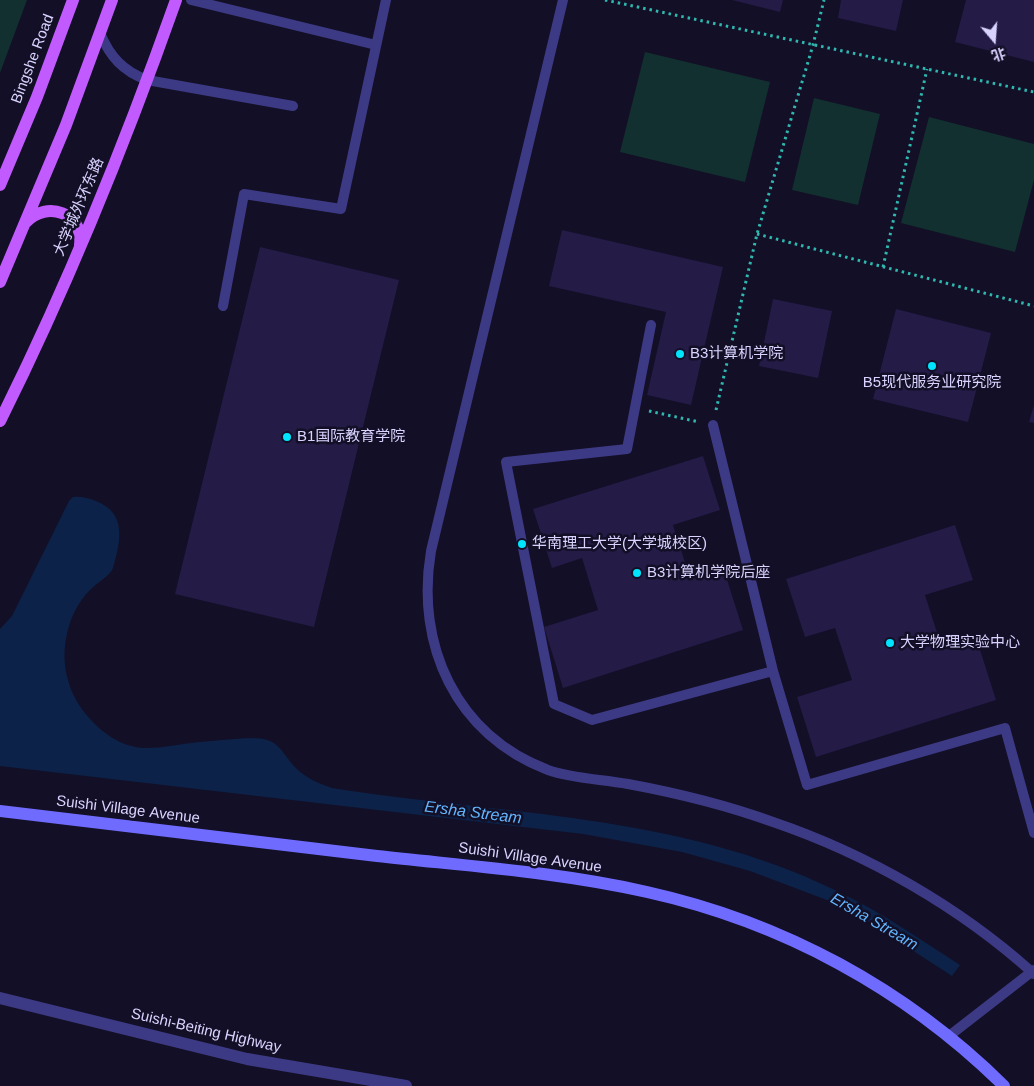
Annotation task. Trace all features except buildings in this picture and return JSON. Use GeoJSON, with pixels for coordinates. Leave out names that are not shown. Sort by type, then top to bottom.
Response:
{"type":"FeatureCollection","features":[{"type":"Feature","properties":{"kind":"main road","name":"Bingshe Road"},"geometry":{"type":"LineString","coordinates":[[0,185],[37,97],[73,0]]}},
{"type":"Feature","properties":{"kind":"main road"},"geometry":{"type":"LineString","coordinates":[[0,282],[66,125],[112,0]]}},
{"type":"Feature","properties":{"kind":"main road","name":"大学城外环东路"},"geometry":{"type":"LineString","coordinates":[[0,421],[55,305],[122,147],[176,0]]}},
{"type":"Feature","properties":{"kind":"main road"},"geometry":{"type":"LineString","coordinates":[[22,230],[34,215],[53,210],[62,212],[76,225],[80,234],[77,252]]}},
{"type":"Feature","properties":{"kind":"street","name":"Suishi Village Avenue"},"geometry":{"type":"LineString","coordinates":[[0,811],[512,871],[644,891],[718,911],[792,940],[867,979],[949,1036],[1004,1086]]}},
{"type":"Feature","properties":{"kind":"street","name":"Suishi-Beiting Highway"},"geometry":{"type":"LineString","coordinates":[[0,998],[220,1053],[400,1085]]}},
{"type":"Feature","properties":{"kind":"lane"},"geometry":{"type":"LineString","coordinates":[[191,0],[376,46]]}},
{"type":"Feature","properties":{"kind":"lane"},"geometry":{"type":"LineString","coordinates":[[223,306],[244,194],[341,209],[386,0]]}},
{"type":"Feature","properties":{"kind":"lane"},"geometry":{"type":"LineString","coordinates":[[563,0],[430,558],[427,611],[430,632],[445,676],[475,720],[494,739],[529,761],[570,776],[626,784],[699,799],[813,836],[925,894],[990,939],[1033,972],[949,1036]]}},
{"type":"Feature","properties":{"kind":"lane"},"geometry":{"type":"LineString","coordinates":[[100,33],[112,56],[122,68],[147,80],[293,106]]}},
{"type":"Feature","properties":{"kind":"lane"},"geometry":{"type":"LineString","coordinates":[[651,325],[627,449],[506,462],[554,704],[592,720],[773,670]]}},
{"type":"Feature","properties":{"kind":"lane"},"geometry":{"type":"LineString","coordinates":[[713,425],[773,670],[808,785],[1005,728],[1034,833]]}},
{"type":"Feature","properties":{"kind":"path"},"geometry":{"type":"LineString","coordinates":[[605,0],[1034,92]]}},
{"type":"Feature","properties":{"kind":"path"},"geometry":{"type":"LineString","coordinates":[[635,408],[713,425],[757,234],[813,45],[824,0]]}},
{"type":"Feature","properties":{"kind":"path"},"geometry":{"type":"LineString","coordinates":[[883,267],[927,69]]}},
{"type":"Feature","properties":{"kind":"path"},"geometry":{"type":"LineString","coordinates":[[757,234],[1034,306]]}},
{"type":"Feature","properties":{"kind":"green space"},"geometry":{"type":"Polygon","coordinates":[[[0,0],[27,0],[0,73],[0,0]]]}},
{"type":"Feature","properties":{"kind":"green space"},"geometry":{"type":"Polygon","coordinates":[[[645,52],[770,82],[745,182],[620,152],[645,52]]]}},
{"type":"Feature","properties":{"kind":"green space"},"geometry":{"type":"Polygon","coordinates":[[[814,98],[880,114],[858,205],[792,190],[814,98]]]}},
{"type":"Feature","properties":{"kind":"green space"},"geometry":{"type":"Polygon","coordinates":[[[929,117],[1034,144],[1034,180],[1015,252],[901,223],[929,117]]]}},
{"type":"Feature","properties":{"kind":"water","name":"Ersha Stream"},"geometry":{"type":"Polygon","coordinates":[[[73,497],[87,498],[106,506],[117,520],[119,538],[113,568],[83,598],[71,620],[65,644],[65,668],[73,694],[88,717],[98,727],[121,742],[142,748],[153,748],[249,738],[262,739],[277,745],[293,765],[306,776],[332,788],[589,820],[652,831],[715,846],[777,865],[837,891],[885,917],[960,965],[952,976],[861,917],[832,902],[750,871],[682,852],[583,834],[0,766],[0,629],[12,616],[69,501],[73,497]]]}},
{"type":"Feature","properties":{"kind":"place","name":"B3计算机学院"},"geometry":{"type":"Point","coordinates":[680,354]}},
{"type":"Feature","properties":{"kind":"place","name":"B5现代服务业研究院"},"geometry":{"type":"Point","coordinates":[932,366]}},
{"type":"Feature","properties":{"kind":"place","name":"B1国际教育学院"},"geometry":{"type":"Point","coordinates":[287,437]}},
{"type":"Feature","properties":{"kind":"place","name":"华南理工大学(大学城校区)"},"geometry":{"type":"Point","coordinates":[522,544]}},
{"type":"Feature","properties":{"kind":"place","name":"B3计算机学院后座"},"geometry":{"type":"Point","coordinates":[637,573]}},
{"type":"Feature","properties":{"kind":"place","name":"大学物理实验中心"},"geometry":{"type":"Point","coordinates":[890,643]}}]}
